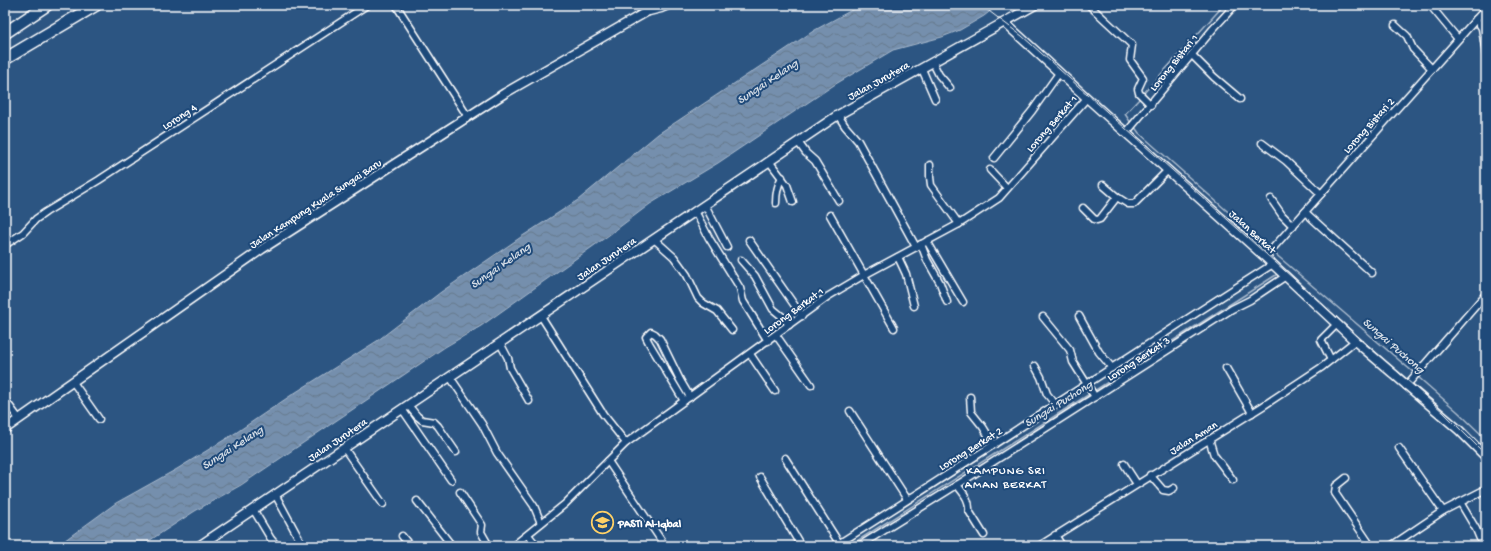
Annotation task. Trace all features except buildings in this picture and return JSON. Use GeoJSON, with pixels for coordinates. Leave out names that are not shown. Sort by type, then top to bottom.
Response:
{"type":"FeatureCollection","features":[{"type":"Feature","properties":{"kind":"highway"},"geometry":{"type":"LineString","coordinates":[[5,33],[47,5]]}},
{"type":"Feature","properties":{"kind":"highway"},"geometry":{"type":"LineString","coordinates":[[5,59],[96,5]]}},
{"type":"Feature","properties":{"kind":"street","name":"Lorong 4"},"geometry":{"type":"LineString","coordinates":[[5,245],[23,233],[36,218],[100,180],[367,5]]}},
{"type":"Feature","properties":{"kind":"street"},"geometry":{"type":"LineString","coordinates":[[396,5],[468,117]]}},
{"type":"Feature","properties":{"kind":"street","name":"Jalan Kampung Kuala Sungai Baru"},"geometry":{"type":"LineString","coordinates":[[5,429],[262,249],[505,93],[648,11],[655,5]]}},
{"type":"Feature","properties":{"kind":"street","name":"Jalan Kampung Kuala Sungai Baru"},"geometry":{"type":"LineString","coordinates":[[648,11],[668,5]]}},
{"type":"Feature","properties":{"kind":"street","name":"Jalan Jurutera"},"geometry":{"type":"LineString","coordinates":[[203,545],[275,494],[838,115],[1035,5]]}},
{"type":"Feature","properties":{"kind":"street"},"geometry":{"type":"LineString","coordinates":[[1089,5],[1132,45],[1130,60],[1142,78],[1138,89],[1139,93],[1151,105]]}},
{"type":"Feature","properties":{"kind":"street","name":"Lorong Bistari 1"},"geometry":{"type":"LineString","coordinates":[[1128,131],[1235,5]]}},
{"type":"Feature","properties":{"kind":"street"},"geometry":{"type":"LineString","coordinates":[[1430,5],[1458,39]]}},
{"type":"Feature","properties":{"kind":"street","name":"Lorong Bistari 2"},"geometry":{"type":"LineString","coordinates":[[1267,255],[1486,8]]}},
{"type":"Feature","properties":{"kind":"street"},"geometry":{"type":"LineString","coordinates":[[1476,19],[1482,28],[1486,54]]}},
{"type":"Feature","properties":{"kind":"street","name":"Jalan Berkat"},"geometry":{"type":"LineString","coordinates":[[1005,23],[1087,98],[1128,131],[1168,170],[1267,255],[1273,264],[1354,341],[1485,454]]}},
{"type":"Feature","properties":{"kind":"street"},"geometry":{"type":"LineString","coordinates":[[1395,25],[1407,36],[1413,49],[1432,69]]}},
{"type":"Feature","properties":{"kind":"street"},"geometry":{"type":"LineString","coordinates":[[1192,55],[1214,78],[1240,99]]}},
{"type":"Feature","properties":{"kind":"street"},"geometry":{"type":"LineString","coordinates":[[932,63],[950,88]]}},
{"type":"Feature","properties":{"kind":"street"},"geometry":{"type":"LineString","coordinates":[[922,69],[935,99]]}},
{"type":"Feature","properties":{"kind":"street"},"geometry":{"type":"LineString","coordinates":[[994,158],[1032,111],[1059,72]]}},
{"type":"Feature","properties":{"kind":"street","name":"Lorong Berkat 1"},"geometry":{"type":"LineString","coordinates":[[513,546],[564,504],[626,443],[827,297],[864,275],[959,224],[999,198],[1087,98]]}},
{"type":"Feature","properties":{"kind":"street"},"geometry":{"type":"LineString","coordinates":[[838,115],[858,141],[921,244],[963,302]]}},
{"type":"Feature","properties":{"kind":"street"},"geometry":{"type":"LineString","coordinates":[[798,142],[806,153],[815,161],[840,202]]}},
{"type":"Feature","properties":{"kind":"street"},"geometry":{"type":"LineString","coordinates":[[1262,143],[1286,161],[1321,194]]}},
{"type":"Feature","properties":{"kind":"street"},"geometry":{"type":"LineString","coordinates":[[769,161],[782,177],[789,189],[793,202]]}},
{"type":"Feature","properties":{"kind":"street"},"geometry":{"type":"LineString","coordinates":[[930,165],[931,185],[959,224]]}},
{"type":"Feature","properties":{"kind":"street"},"geometry":{"type":"LineString","coordinates":[[990,170],[1007,188]]}},
{"type":"Feature","properties":{"kind":"street"},"geometry":{"type":"LineString","coordinates":[[1103,185],[1128,204],[1134,204],[1168,170]]}},
{"type":"Feature","properties":{"kind":"street"},"geometry":{"type":"LineString","coordinates":[[776,203],[777,185],[782,177]]}},
{"type":"Feature","properties":{"kind":"street"},"geometry":{"type":"LineString","coordinates":[[1083,208],[1097,220],[1100,219],[1117,196]]}},
{"type":"Feature","properties":{"kind":"street"},"geometry":{"type":"LineString","coordinates":[[1270,200],[1293,226]]}},
{"type":"Feature","properties":{"kind":"street"},"geometry":{"type":"LineString","coordinates":[[705,205],[728,247]]}},
{"type":"Feature","properties":{"kind":"street"},"geometry":{"type":"LineString","coordinates":[[695,211],[709,238],[740,288],[743,301],[768,341]]}},
{"type":"Feature","properties":{"kind":"street"},"geometry":{"type":"LineString","coordinates":[[1305,212],[1372,273]]}},
{"type":"Feature","properties":{"kind":"street"},"geometry":{"type":"LineString","coordinates":[[830,215],[894,328]]}},
{"type":"Feature","properties":{"kind":"street"},"geometry":{"type":"LineString","coordinates":[[654,239],[674,257],[687,275],[698,298],[703,303],[717,311],[732,330]]}},
{"type":"Feature","properties":{"kind":"street"},"geometry":{"type":"LineString","coordinates":[[749,240],[802,316]]}},
{"type":"Feature","properties":{"kind":"street"},"geometry":{"type":"LineString","coordinates":[[921,244],[947,302]]}},
{"type":"Feature","properties":{"kind":"street"},"geometry":{"type":"LineString","coordinates":[[898,257],[906,274],[914,306]]}},
{"type":"Feature","properties":{"kind":"street"},"geometry":{"type":"LineString","coordinates":[[741,260],[755,276],[773,309],[784,318],[789,325]]}},
{"type":"Feature","properties":{"kind":"street","name":"Lorong Berkat 2"},"geometry":{"type":"LineString","coordinates":[[837,545],[1088,386],[1112,368],[1273,264]]}},
{"type":"Feature","properties":{"kind":"street","name":"Lorong Berkat 3"},"geometry":{"type":"LineString","coordinates":[[859,546],[1286,276]]}},
{"type":"Feature","properties":{"kind":"street"},"geometry":{"type":"LineString","coordinates":[[1406,386],[1486,294]]}},
{"type":"Feature","properties":{"kind":"street"},"geometry":{"type":"LineString","coordinates":[[541,316],[603,414],[626,443]]}},
{"type":"Feature","properties":{"kind":"street"},"geometry":{"type":"LineString","coordinates":[[1043,316],[1070,350],[1073,362],[1094,396]]}},
{"type":"Feature","properties":{"kind":"street"},"geometry":{"type":"LineString","coordinates":[[1079,316],[1099,352],[1112,368]]}},
{"type":"Feature","properties":{"kind":"street"},"geometry":{"type":"LineString","coordinates":[[1330,360],[1321,340],[1337,324]]}},
{"type":"Feature","properties":{"kind":"street"},"geometry":{"type":"LineString","coordinates":[[684,401],[646,337],[651,332],[660,339],[690,397]]}},
{"type":"Feature","properties":{"kind":"street"},"geometry":{"type":"LineString","coordinates":[[776,335],[811,385]]}},
{"type":"Feature","properties":{"kind":"street","name":"Jalan Aman"},"geometry":{"type":"LineString","coordinates":[[1039,546],[1150,475],[1252,413],[1322,367],[1354,341]]}},
{"type":"Feature","properties":{"kind":"street"},"geometry":{"type":"LineString","coordinates":[[500,343],[508,358],[510,368],[529,401]]}},
{"type":"Feature","properties":{"kind":"street"},"geometry":{"type":"LineString","coordinates":[[750,354],[775,391]]}},
{"type":"Feature","properties":{"kind":"street"},"geometry":{"type":"LineString","coordinates":[[1035,366],[1042,377],[1047,394],[1056,405]]}},
{"type":"Feature","properties":{"kind":"street"},"geometry":{"type":"LineString","coordinates":[[1226,368],[1252,413]]}},
{"type":"Feature","properties":{"kind":"street"},"geometry":{"type":"LineString","coordinates":[[450,377],[482,424],[497,453],[534,506],[541,523]]}},
{"type":"Feature","properties":{"kind":"street"},"geometry":{"type":"LineString","coordinates":[[73,382],[99,419]]}},
{"type":"Feature","properties":{"kind":"street"},"geometry":{"type":"LineString","coordinates":[[970,397],[972,412],[986,431],[994,446]]}},
{"type":"Feature","properties":{"kind":"street"},"geometry":{"type":"LineString","coordinates":[[5,400],[19,419]]}},
{"type":"Feature","properties":{"kind":"street"},"geometry":{"type":"LineString","coordinates":[[405,407],[422,420],[434,422],[456,452]]}},
{"type":"Feature","properties":{"kind":"street"},"geometry":{"type":"LineString","coordinates":[[405,407],[451,480]]}},
{"type":"Feature","properties":{"kind":"street"},"geometry":{"type":"LineString","coordinates":[[850,412],[905,501],[910,514]]}},
{"type":"Feature","properties":{"kind":"street"},"geometry":{"type":"LineString","coordinates":[[1209,439],[1214,455],[1233,480]]}},
{"type":"Feature","properties":{"kind":"street"},"geometry":{"type":"LineString","coordinates":[[344,448],[383,504]]}},
{"type":"Feature","properties":{"kind":"street"},"geometry":{"type":"LineString","coordinates":[[1399,448],[1443,511]]}},
{"type":"Feature","properties":{"kind":"street"},"geometry":{"type":"LineString","coordinates":[[978,456],[984,468]]}},
{"type":"Feature","properties":{"kind":"street"},"geometry":{"type":"LineString","coordinates":[[785,458],[837,545]]}},
{"type":"Feature","properties":{"kind":"street"},"geometry":{"type":"LineString","coordinates":[[608,461],[665,546]]}},
{"type":"Feature","properties":{"kind":"street"},"geometry":{"type":"LineString","coordinates":[[1124,464],[1137,484]]}},
{"type":"Feature","properties":{"kind":"street"},"geometry":{"type":"LineString","coordinates":[[1150,475],[1163,490],[1169,491],[1174,488]]}},
{"type":"Feature","properties":{"kind":"street"},"geometry":{"type":"LineString","coordinates":[[760,477],[801,546]]}},
{"type":"Feature","properties":{"kind":"street"},"geometry":{"type":"LineString","coordinates":[[1346,478],[1336,486],[1335,493],[1371,546]]}},
{"type":"Feature","properties":{"kind":"street"},"geometry":{"type":"LineString","coordinates":[[957,485],[966,496],[970,504],[968,511],[984,535]]}},
{"type":"Feature","properties":{"kind":"street"},"geometry":{"type":"LineString","coordinates":[[1391,546],[1443,511],[1486,489]]}},
{"type":"Feature","properties":{"kind":"street"},"geometry":{"type":"LineString","coordinates":[[460,492],[482,525],[481,532],[489,546]]}},
{"type":"Feature","properties":{"kind":"street"},"geometry":{"type":"LineString","coordinates":[[275,494],[303,546]]}},
{"type":"Feature","properties":{"kind":"street"},"geometry":{"type":"LineString","coordinates":[[417,501],[452,546]]}},
{"type":"Feature","properties":{"kind":"street"},"geometry":{"type":"LineString","coordinates":[[1460,502],[1484,546]]}},
{"type":"Feature","properties":{"kind":"street"},"geometry":{"type":"LineString","coordinates":[[253,509],[271,539],[277,546]]}},
{"type":"Feature","properties":{"kind":"street"},"geometry":{"type":"LineString","coordinates":[[876,520],[882,531]]}},
{"type":"Feature","properties":{"kind":"street"},"geometry":{"type":"LineString","coordinates":[[528,535],[537,546]]}},
{"type":"Feature","properties":{"kind":"street"},"geometry":{"type":"LineString","coordinates":[[1055,535],[1062,546]]}},
{"type":"Feature","properties":{"kind":"street"},"geometry":{"type":"LineString","coordinates":[[402,536],[410,546]]}},
{"type":"Feature","properties":{"kind":"water","name":"Sungai Kelang"},"geometry":{"type":"Polygon","coordinates":[[[861,5],[998,5],[984,16],[960,30],[942,37],[893,50],[834,85],[718,163],[650,204],[481,326],[445,347],[241,485],[195,511],[141,546],[57,546],[116,503],[177,469],[237,432],[293,394],[377,341],[441,292],[578,200],[658,134],[815,30],[861,5]]]}},
{"type":"Feature","properties":{"kind":"waterway"},"geometry":{"type":"LineString","coordinates":[[1143,94],[1224,5]]}},
{"type":"Feature","properties":{"kind":"waterway"},"geometry":{"type":"LineString","coordinates":[[1131,123],[1125,114],[1141,97]]}},
{"type":"Feature","properties":{"kind":"waterway"},"geometry":{"type":"LineString","coordinates":[[1134,126],[1139,133],[1270,249]]}},
{"type":"Feature","properties":{"kind":"waterway","name":"Sungai Puchong"},"geometry":{"type":"LineString","coordinates":[[1273,252],[1414,373]]}},
{"type":"Feature","properties":{"kind":"waterway","name":"Sungai Puchong"},"geometry":{"type":"LineString","coordinates":[[1094,391],[1276,275]]}},
{"type":"Feature","properties":{"kind":"waterway","name":"Sungai Puchong"},"geometry":{"type":"LineString","coordinates":[[1417,376],[1486,439]]}},
{"type":"Feature","properties":{"kind":"waterway","name":"Sungai Puchong"},"geometry":{"type":"LineString","coordinates":[[849,546],[1091,393]]}},
{"type":"Feature","properties":{"kind":"tram line"},"geometry":{"type":"LineString","coordinates":[[981,5],[1022,36],[1443,412],[1486,455]]}},
{"type":"Feature","properties":{"kind":"place","name":"PASTI Al-Iqbal"},"geometry":{"type":"Point","coordinates":[602,523]}},
{"type":"Feature","properties":{"kind":"district","name":"KAMPUNG SRI AMAN BERKAT"},"geometry":{"type":"Point","coordinates":[1006,477]}}]}
